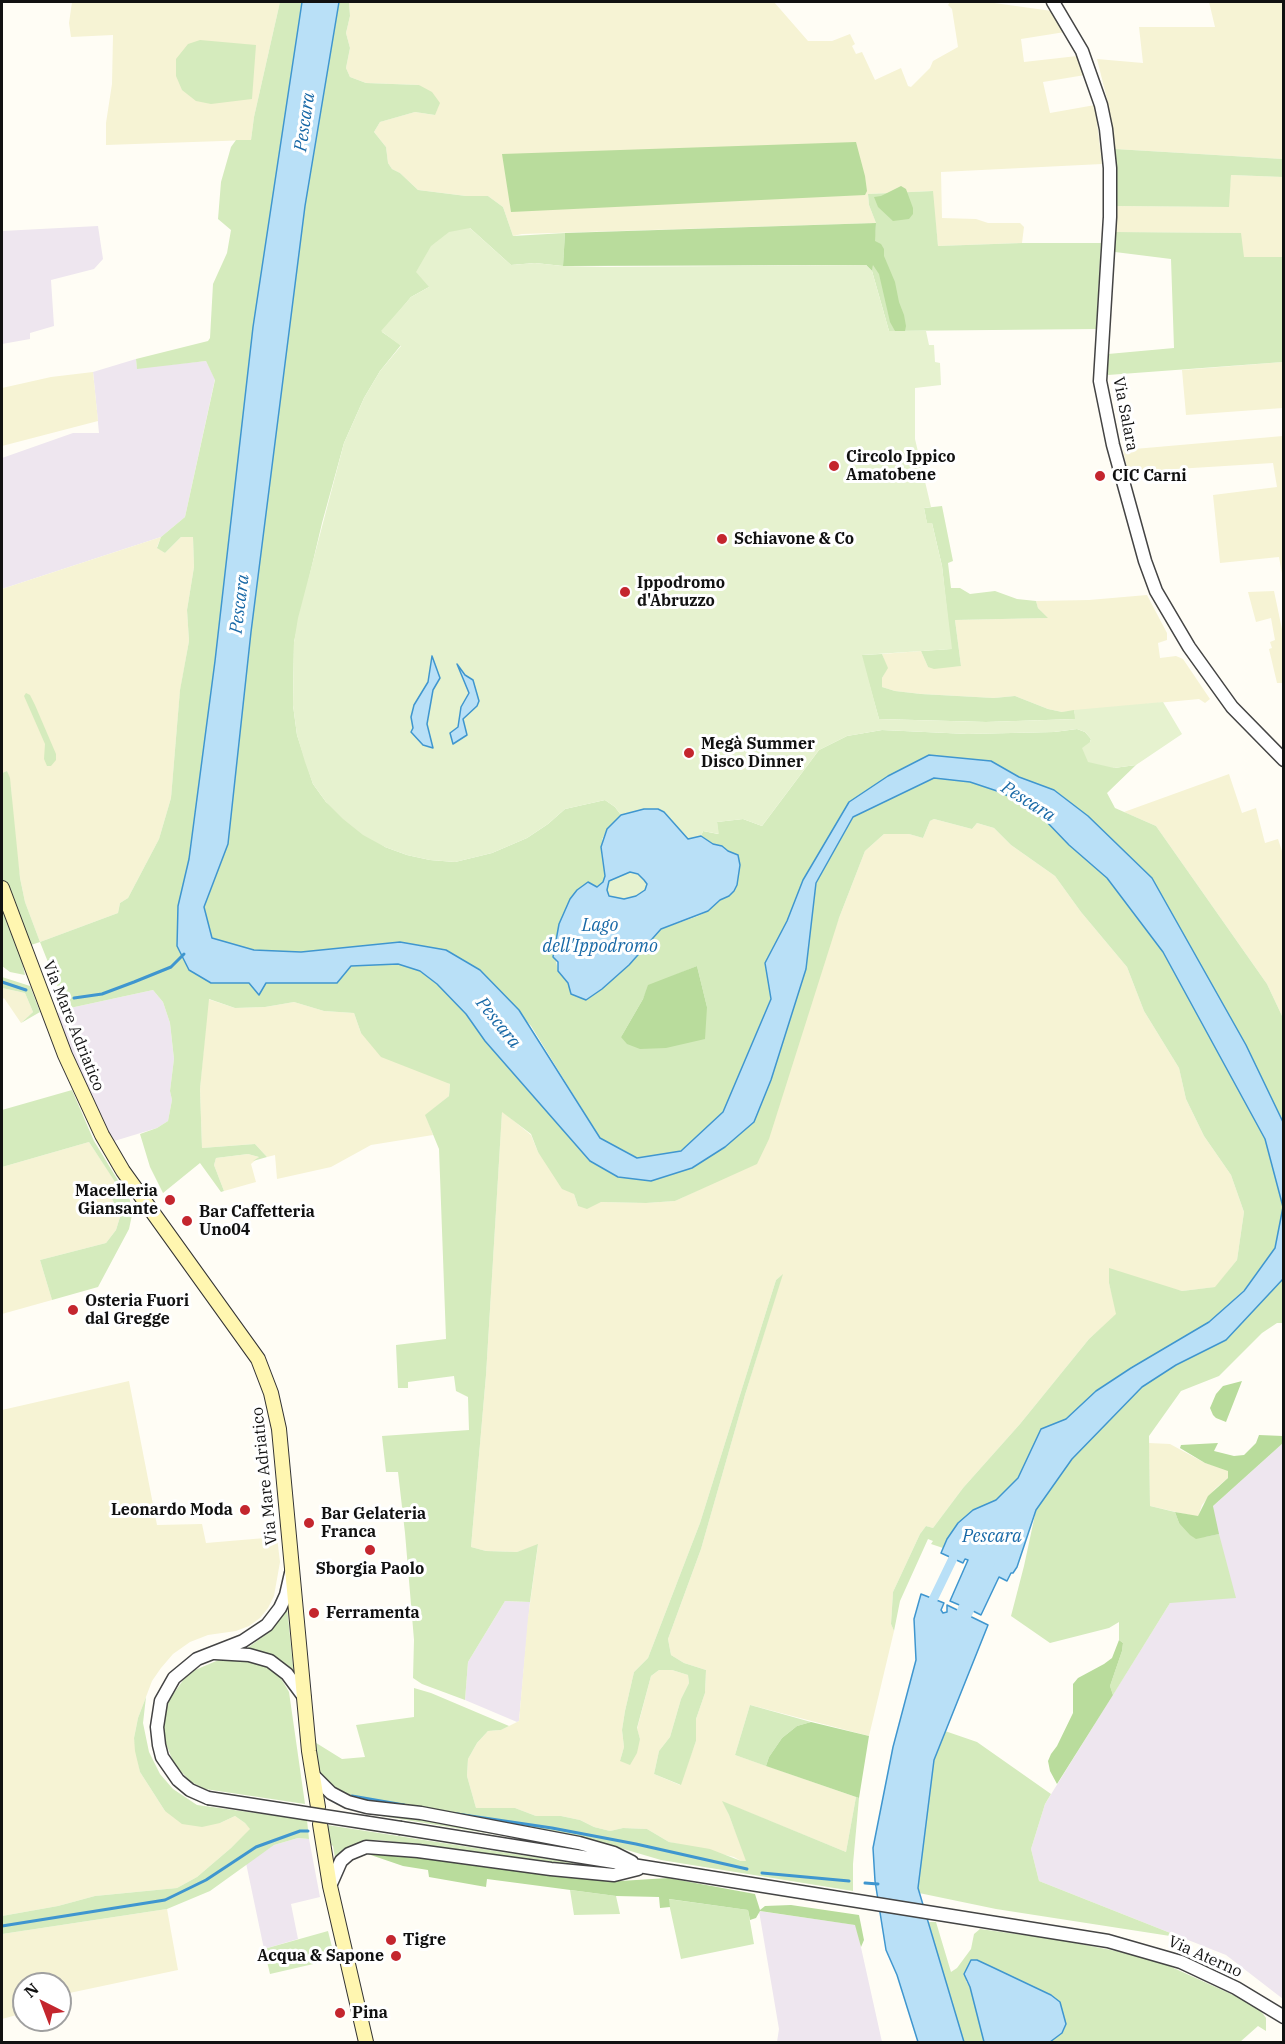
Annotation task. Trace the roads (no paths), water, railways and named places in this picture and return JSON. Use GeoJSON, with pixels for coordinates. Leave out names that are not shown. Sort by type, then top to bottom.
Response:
{"type":"FeatureCollection","features":[{"type":"Feature","properties":{"kind":"main road","name":"Via Mare Adriatico"},"geometry":{"type":"LineString","coordinates":[[2,888],[65,1054],[102,1135],[123,1171],[258,1359],[271,1393],[279,1429],[291,1572],[318,1807]]}},
{"type":"Feature","properties":{"kind":"main road"},"geometry":{"type":"LineString","coordinates":[[320,1824],[330,1886],[366,2043]]}},
{"type":"Feature","properties":{"kind":"street","name":"Via Salara"},"geometry":{"type":"LineString","coordinates":[[1053,2],[1082,51],[1101,105],[1106,129],[1110,168],[1110,208],[1100,381],[1104,409],[1144,561],[1156,591],[1189,648],[1232,707],[1284,760]]}},
{"type":"Feature","properties":{"kind":"street"},"geometry":{"type":"LineString","coordinates":[[211,1653],[243,1641],[267,1625],[280,1608],[291,1572]]}},
{"type":"Feature","properties":{"kind":"street"},"geometry":{"type":"LineString","coordinates":[[211,1653],[249,1655],[270,1661],[287,1674],[304,1697]]}},
{"type":"Feature","properties":{"kind":"street","name":"Via Aterno"},"geometry":{"type":"LineString","coordinates":[[211,1653],[197,1659],[174,1678],[161,1701],[157,1727],[159,1746],[168,1768],[190,1791],[208,1798],[1108,1941],[1139,1948],[1181,1962],[1236,1988],[1284,2017]]}},
{"type":"Feature","properties":{"kind":"street"},"geometry":{"type":"LineString","coordinates":[[313,1775],[331,1793],[348,1802],[367,1807],[421,1813],[579,1844],[614,1853],[644,1868]]}},
{"type":"Feature","properties":{"kind":"street"},"geometry":{"type":"LineString","coordinates":[[330,1886],[341,1861],[349,1854],[366,1847],[418,1851],[614,1875],[644,1868]]}},
{"type":"Feature","properties":{"kind":"water","name":"Pescara"},"geometry":{"type":"Polygon","coordinates":[[[302,2],[339,2],[305,206],[251,632],[228,844],[204,907],[212,938],[254,950],[301,952],[400,942],[446,950],[480,970],[519,1010],[600,1138],[637,1158],[681,1151],[723,1112],[771,999],[765,963],[787,921],[803,880],[849,802],[888,776],[929,755],[991,761],[1019,777],[1054,790],[1088,816],[1152,878],[1246,1045],[1283,1122],[1283,1207],[1265,1139],[1163,952],[1107,878],[1069,845],[1044,819],[1020,801],[970,782],[934,778],[853,817],[816,883],[806,969],[771,1080],[754,1122],[725,1147],[692,1168],[651,1181],[618,1177],[590,1161],[485,1041],[466,1014],[437,984],[420,971],[398,964],[351,966],[337,983],[266,983],[259,995],[249,983],[211,983],[189,970],[177,946],[178,906],[189,859],[215,661],[253,327],[302,2]]]}},
{"type":"Feature","properties":{"kind":"water"},"geometry":{"type":"Polygon","coordinates":[[[432,656],[440,678],[433,690],[427,724],[433,748],[423,745],[411,732],[414,705],[428,682],[432,656]]]}},
{"type":"Feature","properties":{"kind":"water"},"geometry":{"type":"Polygon","coordinates":[[[457,664],[465,675],[473,680],[479,701],[477,706],[463,719],[467,735],[453,744],[450,733],[458,727],[461,707],[469,693],[457,664]]]}},
{"type":"Feature","properties":{"kind":"water","name":"Lago dell'Ippodromo"},"geometry":{"type":"Polygon","coordinates":[[[644,809],[658,809],[664,812],[688,839],[701,836],[738,855],[740,865],[737,885],[729,896],[720,900],[708,911],[661,929],[629,965],[586,1000],[571,994],[568,983],[558,971],[558,962],[553,957],[559,924],[570,899],[577,890],[588,882],[597,887],[603,882],[605,876],[601,847],[607,829],[621,815],[644,809]],[[630,872],[609,881],[607,890],[609,896],[624,899],[636,896],[645,890],[647,884],[638,874],[630,872]]]}},
{"type":"Feature","properties":{"kind":"water"},"geometry":{"type":"Polygon","coordinates":[[[1283,1207],[1283,1279],[1226,1340],[1176,1365],[1142,1387],[1072,1459],[1036,1510],[1017,1567],[1007,1581],[999,1577],[981,1615],[967,1608],[978,1579],[964,1607],[950,1601],[968,1560],[965,1559],[963,1563],[941,1553],[958,1523],[973,1510],[996,1500],[1018,1478],[1041,1429],[1066,1419],[1096,1391],[1209,1322],[1244,1291],[1275,1248],[1283,1207]]]}},
{"type":"Feature","properties":{"kind":"water"},"geometry":{"type":"Polygon","coordinates":[[[921,1594],[944,1603],[941,1610],[943,1613],[947,1612],[947,1605],[988,1625],[934,1760],[918,1888],[964,2042],[918,2042],[897,1975],[886,1950],[875,1881],[873,1848],[893,1747],[916,1660],[914,1619],[921,1594]]]}},
{"type":"Feature","properties":{"kind":"water"},"geometry":{"type":"Polygon","coordinates":[[[971,1960],[977,1960],[992,1967],[1051,1995],[1060,2002],[1066,2024],[1062,2033],[1050,2042],[984,2042],[970,1987],[964,1974],[971,1960]]]}},
{"type":"Feature","properties":{"kind":"waterway"},"geometry":{"type":"LineString","coordinates":[[74,998],[102,994],[134,982],[171,967],[184,954]]}},
{"type":"Feature","properties":{"kind":"waterway"},"geometry":{"type":"LineString","coordinates":[[2,982],[26,990]]}},
{"type":"Feature","properties":{"kind":"waterway"},"geometry":{"type":"LineString","coordinates":[[929,1608],[958,1548]]}},
{"type":"Feature","properties":{"kind":"waterway","name":"Pescara"},"geometry":{"type":"LineString","coordinates":[[956,1632],[988,1559]]}},
{"type":"Feature","properties":{"kind":"waterway"},"geometry":{"type":"LineString","coordinates":[[352,1796],[404,1805]]}},
{"type":"Feature","properties":{"kind":"waterway"},"geometry":{"type":"LineString","coordinates":[[457,1814],[552,1828],[747,1869]]}},
{"type":"Feature","properties":{"kind":"waterway"},"geometry":{"type":"LineString","coordinates":[[2,1926],[165,1900],[206,1880],[256,1847],[300,1831],[308,1831]]}},
{"type":"Feature","properties":{"kind":"waterway"},"geometry":{"type":"LineString","coordinates":[[762,1873],[849,1881]]}},
{"type":"Feature","properties":{"kind":"waterway"},"geometry":{"type":"LineString","coordinates":[[865,1883],[878,1884]]}},
{"type":"Feature","properties":{"kind":"place","name":"Circolo Ippico Amatobene"},"geometry":{"type":"Point","coordinates":[834,466]}},
{"type":"Feature","properties":{"kind":"place","name":"CIC Carni"},"geometry":{"type":"Point","coordinates":[1100,476]}},
{"type":"Feature","properties":{"kind":"place","name":"Schiavone & Co"},"geometry":{"type":"Point","coordinates":[722,539]}},
{"type":"Feature","properties":{"kind":"place","name":"Ippodromo d'Abruzzo"},"geometry":{"type":"Point","coordinates":[625,592]}},
{"type":"Feature","properties":{"kind":"place","name":"Megà Summer Disco Dinner"},"geometry":{"type":"Point","coordinates":[689,753]}},
{"type":"Feature","properties":{"kind":"place","name":"Macelleria Giansante"},"geometry":{"type":"Point","coordinates":[170,1200]}},
{"type":"Feature","properties":{"kind":"place","name":"Bar Caffetteria Uno04"},"geometry":{"type":"Point","coordinates":[187,1221]}},
{"type":"Feature","properties":{"kind":"place","name":"Osteria Fuori dal Gregge"},"geometry":{"type":"Point","coordinates":[73,1310]}},
{"type":"Feature","properties":{"kind":"place","name":"Leonardo Moda"},"geometry":{"type":"Point","coordinates":[245,1510]}},
{"type":"Feature","properties":{"kind":"place","name":"Bar Gelateria Franca"},"geometry":{"type":"Point","coordinates":[309,1523]}},
{"type":"Feature","properties":{"kind":"place","name":"Sborgia Paolo"},"geometry":{"type":"Point","coordinates":[370,1550]}},
{"type":"Feature","properties":{"kind":"place","name":"Ferramenta"},"geometry":{"type":"Point","coordinates":[314,1613]}},
{"type":"Feature","properties":{"kind":"place","name":"Tigre"},"geometry":{"type":"Point","coordinates":[391,1940]}},
{"type":"Feature","properties":{"kind":"place","name":"Acqua & Sapone"},"geometry":{"type":"Point","coordinates":[396,1956]}},
{"type":"Feature","properties":{"kind":"place","name":"Pina"},"geometry":{"type":"Point","coordinates":[340,2013]}}]}
